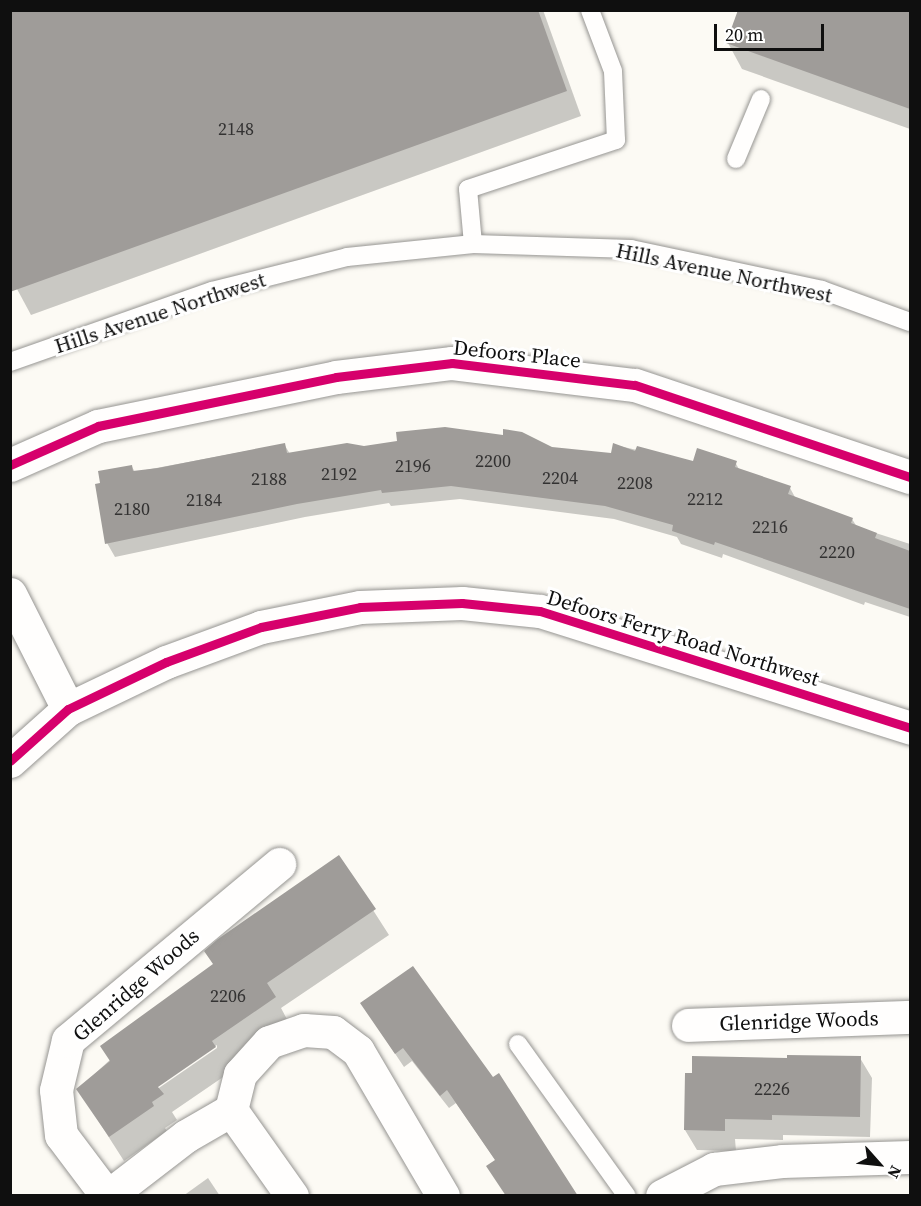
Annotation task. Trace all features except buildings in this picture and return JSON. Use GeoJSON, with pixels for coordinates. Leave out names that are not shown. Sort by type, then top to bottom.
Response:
{"type":"FeatureCollection","features":[{"type":"Feature","properties":{"kind":"street","name":"Defoors Place"},"geometry":{"type":"LineString","coordinates":[[10,465],[108,424],[336,377],[452,363],[635,386],[910,477]]}},
{"type":"Feature","properties":{"kind":"street"},"geometry":{"type":"LineString","coordinates":[[10,594],[68,709]]}},
{"type":"Feature","properties":{"kind":"street","name":"Defoors Ferry Road Northwest"},"geometry":{"type":"LineString","coordinates":[[10,760],[68,709],[166,662],[261,627],[360,607],[462,603],[540,611],[910,728]]}},
{"type":"Feature","properties":{"kind":"street","name":"Glenridge Woods"},"geometry":{"type":"LineString","coordinates":[[231,1110],[186,1136],[107,1196],[61,1135],[56,1090],[68,1040],[279,864]]}},
{"type":"Feature","properties":{"kind":"street","name":"Glenridge Woods"},"geometry":{"type":"LineString","coordinates":[[688,1025],[910,1017]]}},
{"type":"Feature","properties":{"kind":"street"},"geometry":{"type":"LineString","coordinates":[[292,1196],[231,1110],[240,1074],[269,1042],[304,1030],[333,1032],[358,1051],[438,1194]]}},
{"type":"Feature","properties":{"kind":"street"},"geometry":{"type":"LineString","coordinates":[[662,1196],[714,1169],[782,1161],[910,1157]]}},
{"type":"Feature","properties":{"kind":"lane"},"geometry":{"type":"LineString","coordinates":[[473,244],[468,189],[616,140],[613,71],[590,10]]}},
{"type":"Feature","properties":{"kind":"lane"},"geometry":{"type":"LineString","coordinates":[[736,159],[761,99]]}},
{"type":"Feature","properties":{"kind":"lane","name":"Hills Avenue Northwest"},"geometry":{"type":"LineString","coordinates":[[10,362],[212,291],[347,257],[473,244],[631,249],[822,290],[910,322]]}},
{"type":"Feature","properties":{"kind":"lane"},"geometry":{"type":"LineString","coordinates":[[518,1044],[627,1196]]}},
{"type":"Feature","properties":{"kind":"cycle path"},"geometry":{"type":"LineString","coordinates":[[10,465],[98,426],[336,377],[452,363],[635,385],[910,477]]}},
{"type":"Feature","properties":{"kind":"cycle path"},"geometry":{"type":"LineString","coordinates":[[10,761],[68,709],[166,662],[261,627],[360,607],[462,603],[540,611],[910,728]]}}]}
